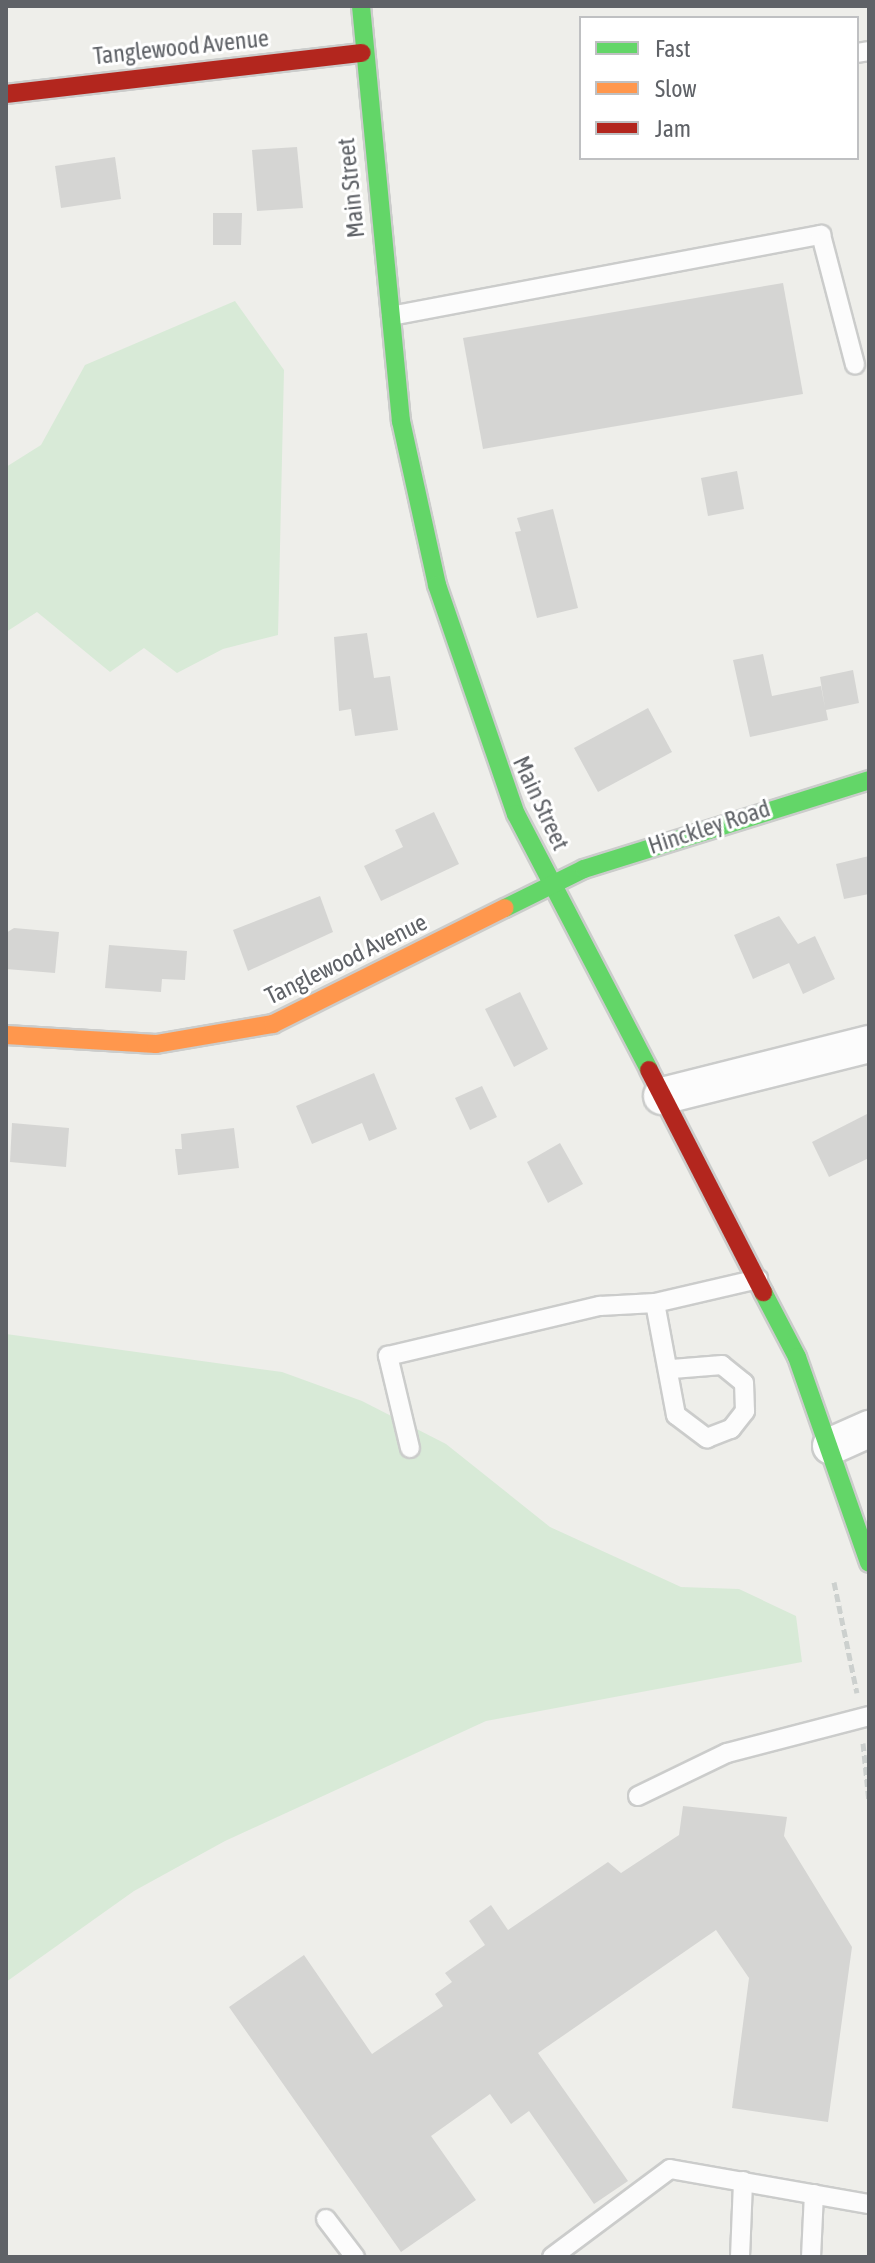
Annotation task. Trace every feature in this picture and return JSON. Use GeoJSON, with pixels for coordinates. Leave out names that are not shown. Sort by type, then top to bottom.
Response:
{"type":"FeatureCollection","features":[{"type":"Feature","properties":{"kind":"main road","name":"Main Street"},"geometry":{"type":"LineString","coordinates":[[361,6],[362,53],[401,421],[437,585],[494,760],[553,884],[758,1279],[831,1446],[869,1563]]}},
{"type":"Feature","properties":{"kind":"main road","name":"Tanglewood Avenue"},"geometry":{"type":"LineString","coordinates":[[6,94],[362,53]]}},
{"type":"Feature","properties":{"kind":"main road","name":"Hinckley Road"},"geometry":{"type":"LineString","coordinates":[[553,884],[748,814],[869,780]]}},
{"type":"Feature","properties":{"kind":"main road","name":"Tanglewood Avenue"},"geometry":{"type":"LineString","coordinates":[[6,1035],[156,1044],[273,1024],[553,884]]}},
{"type":"Feature","properties":{"kind":"street"},"geometry":{"type":"LineString","coordinates":[[662,1096],[869,1044]]}},
{"type":"Feature","properties":{"kind":"street"},"geometry":{"type":"LineString","coordinates":[[831,1446],[869,1429]]}},
{"type":"Feature","properties":{"kind":"lane"},"geometry":{"type":"LineString","coordinates":[[389,316],[821,235],[855,365]]}},
{"type":"Feature","properties":{"kind":"lane"},"geometry":{"type":"LineString","coordinates":[[410,1448],[388,1356],[600,1306],[655,1303],[758,1279]]}},
{"type":"Feature","properties":{"kind":"lane"},"geometry":{"type":"LineString","coordinates":[[655,1303],[672,1369],[676,1415],[692,1433],[707,1438],[731,1429],[745,1411],[744,1383],[722,1365],[672,1369]]}},
{"type":"Feature","properties":{"kind":"lane"},"geometry":{"type":"LineString","coordinates":[[638,1796],[727,1753],[869,1716]]}},
{"type":"Feature","properties":{"kind":"lane"},"geometry":{"type":"LineString","coordinates":[[552,2257],[670,2169],[869,2204]]}},
{"type":"Feature","properties":{"kind":"lane"},"geometry":{"type":"LineString","coordinates":[[740,2257],[743,2181]]}},
{"type":"Feature","properties":{"kind":"lane"},"geometry":{"type":"LineString","coordinates":[[811,2257],[814,2194]]}},
{"type":"Feature","properties":{"kind":"lane"},"geometry":{"type":"LineString","coordinates":[[326,2219],[355,2257]]}},
{"type":"Feature","properties":{"kind":"green space"},"geometry":{"type":"Polygon","coordinates":[[[235,301],[284,370],[278,635],[223,649],[177,673],[144,648],[110,672],[37,612],[6,632],[6,467],[41,445],[85,365],[235,301]]]}},
{"type":"Feature","properties":{"kind":"green space"},"geometry":{"type":"Polygon","coordinates":[[[6,1334],[282,1372],[362,1401],[446,1444],[550,1527],[681,1587],[739,1589],[796,1616],[802,1662],[486,1721],[225,1841],[134,1891],[6,1982],[6,1334]]]}},
{"type":"Feature","properties":{"kind":"building"},"geometry":{"type":"Polygon","coordinates":[[[297,147],[303,208],[257,211],[252,150],[297,147]]]}},
{"type":"Feature","properties":{"kind":"building"},"geometry":{"type":"Polygon","coordinates":[[[115,157],[121,199],[61,208],[55,166],[115,157]]]}},
{"type":"Feature","properties":{"kind":"building"},"geometry":{"type":"Polygon","coordinates":[[[213,213],[242,213],[241,245],[213,245],[213,213]]]}},
{"type":"Feature","properties":{"kind":"building"},"geometry":{"type":"Polygon","coordinates":[[[783,283],[803,394],[483,449],[463,338],[783,283]]]}},
{"type":"Feature","properties":{"kind":"building"},"geometry":{"type":"Polygon","coordinates":[[[737,471],[744,509],[708,516],[701,478],[737,471]]]}},
{"type":"Feature","properties":{"kind":"building"},"geometry":{"type":"Polygon","coordinates":[[[553,509],[578,608],[537,618],[515,532],[521,531],[517,518],[553,509]]]}},
{"type":"Feature","properties":{"kind":"building"},"geometry":{"type":"Polygon","coordinates":[[[367,633],[374,678],[390,676],[398,730],[355,736],[351,709],[339,711],[334,637],[367,633]]]}},
{"type":"Feature","properties":{"kind":"building"},"geometry":{"type":"Polygon","coordinates":[[[763,654],[772,696],[821,686],[825,708],[820,677],[853,670],[859,703],[826,710],[828,720],[750,737],[733,660],[763,654]]]}},
{"type":"Feature","properties":{"kind":"building"},"geometry":{"type":"Polygon","coordinates":[[[648,708],[672,752],[598,792],[574,748],[648,708]]]}},
{"type":"Feature","properties":{"kind":"building"},"geometry":{"type":"Polygon","coordinates":[[[434,812],[459,864],[381,901],[364,866],[403,847],[395,830],[434,812]]]}},
{"type":"Feature","properties":{"kind":"building"},"geometry":{"type":"Polygon","coordinates":[[[869,856],[869,894],[844,899],[836,864],[869,856]]]}},
{"type":"Feature","properties":{"kind":"building"},"geometry":{"type":"Polygon","coordinates":[[[320,896],[333,932],[248,971],[233,930],[320,896]]]}},
{"type":"Feature","properties":{"kind":"building"},"geometry":{"type":"Polygon","coordinates":[[[779,916],[798,944],[815,936],[835,979],[803,994],[789,963],[753,979],[734,935],[779,916]]]}},
{"type":"Feature","properties":{"kind":"building"},"geometry":{"type":"Polygon","coordinates":[[[14,928],[59,932],[55,973],[6,969],[6,933],[14,928]]]}},
{"type":"Feature","properties":{"kind":"building"},"geometry":{"type":"Polygon","coordinates":[[[109,945],[187,951],[185,980],[162,979],[161,992],[105,988],[109,945]]]}},
{"type":"Feature","properties":{"kind":"building"},"geometry":{"type":"Polygon","coordinates":[[[520,992],[548,1049],[514,1067],[485,1009],[520,992]]]}},
{"type":"Feature","properties":{"kind":"building"},"geometry":{"type":"Polygon","coordinates":[[[374,1073],[397,1129],[369,1141],[362,1123],[312,1144],[296,1106],[374,1073]]]}},
{"type":"Feature","properties":{"kind":"building"},"geometry":{"type":"Polygon","coordinates":[[[482,1086],[497,1117],[470,1130],[455,1098],[482,1086]]]}},
{"type":"Feature","properties":{"kind":"building"},"geometry":{"type":"Polygon","coordinates":[[[869,1113],[869,1158],[829,1177],[812,1142],[869,1113]]]}},
{"type":"Feature","properties":{"kind":"building"},"geometry":{"type":"Polygon","coordinates":[[[12,1123],[69,1128],[66,1167],[10,1162],[12,1123]]]}},
{"type":"Feature","properties":{"kind":"building"},"geometry":{"type":"Polygon","coordinates":[[[234,1128],[239,1168],[178,1175],[175,1149],[182,1149],[181,1134],[234,1128]]]}},
{"type":"Feature","properties":{"kind":"building"},"geometry":{"type":"Polygon","coordinates":[[[560,1143],[583,1184],[548,1203],[527,1162],[560,1143]]]}},
{"type":"Feature","properties":{"kind":"building"},"geometry":{"type":"Polygon","coordinates":[[[683,1806],[787,1817],[784,1836],[852,1947],[828,2122],[732,2108],[749,1978],[716,1930],[538,2053],[628,2181],[594,2204],[529,2111],[511,2124],[490,2094],[431,2136],[476,2200],[401,2252],[229,2007],[304,1955],[372,2054],[443,2006],[435,1994],[452,1982],[445,1973],[485,1945],[469,1921],[491,1905],[508,1930],[608,1862],[621,1873],[679,1835],[683,1806]]]}},
{"type":"Feature","properties":{"kind":"traffic: fast"},"geometry":{"type":"LineString","coordinates":[[361,6],[401,421],[437,585],[516,814],[649,1070]]}},
{"type":"Feature","properties":{"kind":"traffic: fast"},"geometry":{"type":"LineString","coordinates":[[505,908],[584,869],[869,780]]}},
{"type":"Feature","properties":{"kind":"traffic: fast"},"geometry":{"type":"LineString","coordinates":[[763,1292],[797,1357],[869,1563]]}},
{"type":"Feature","properties":{"kind":"traffic: slow"},"geometry":{"type":"LineString","coordinates":[[6,1035],[156,1044],[273,1024],[505,908]]}},
{"type":"Feature","properties":{"kind":"traffic: jam"},"geometry":{"type":"LineString","coordinates":[[6,94],[362,53]]}},
{"type":"Feature","properties":{"kind":"traffic: jam"},"geometry":{"type":"LineString","coordinates":[[649,1070],[763,1292]]}}]}
